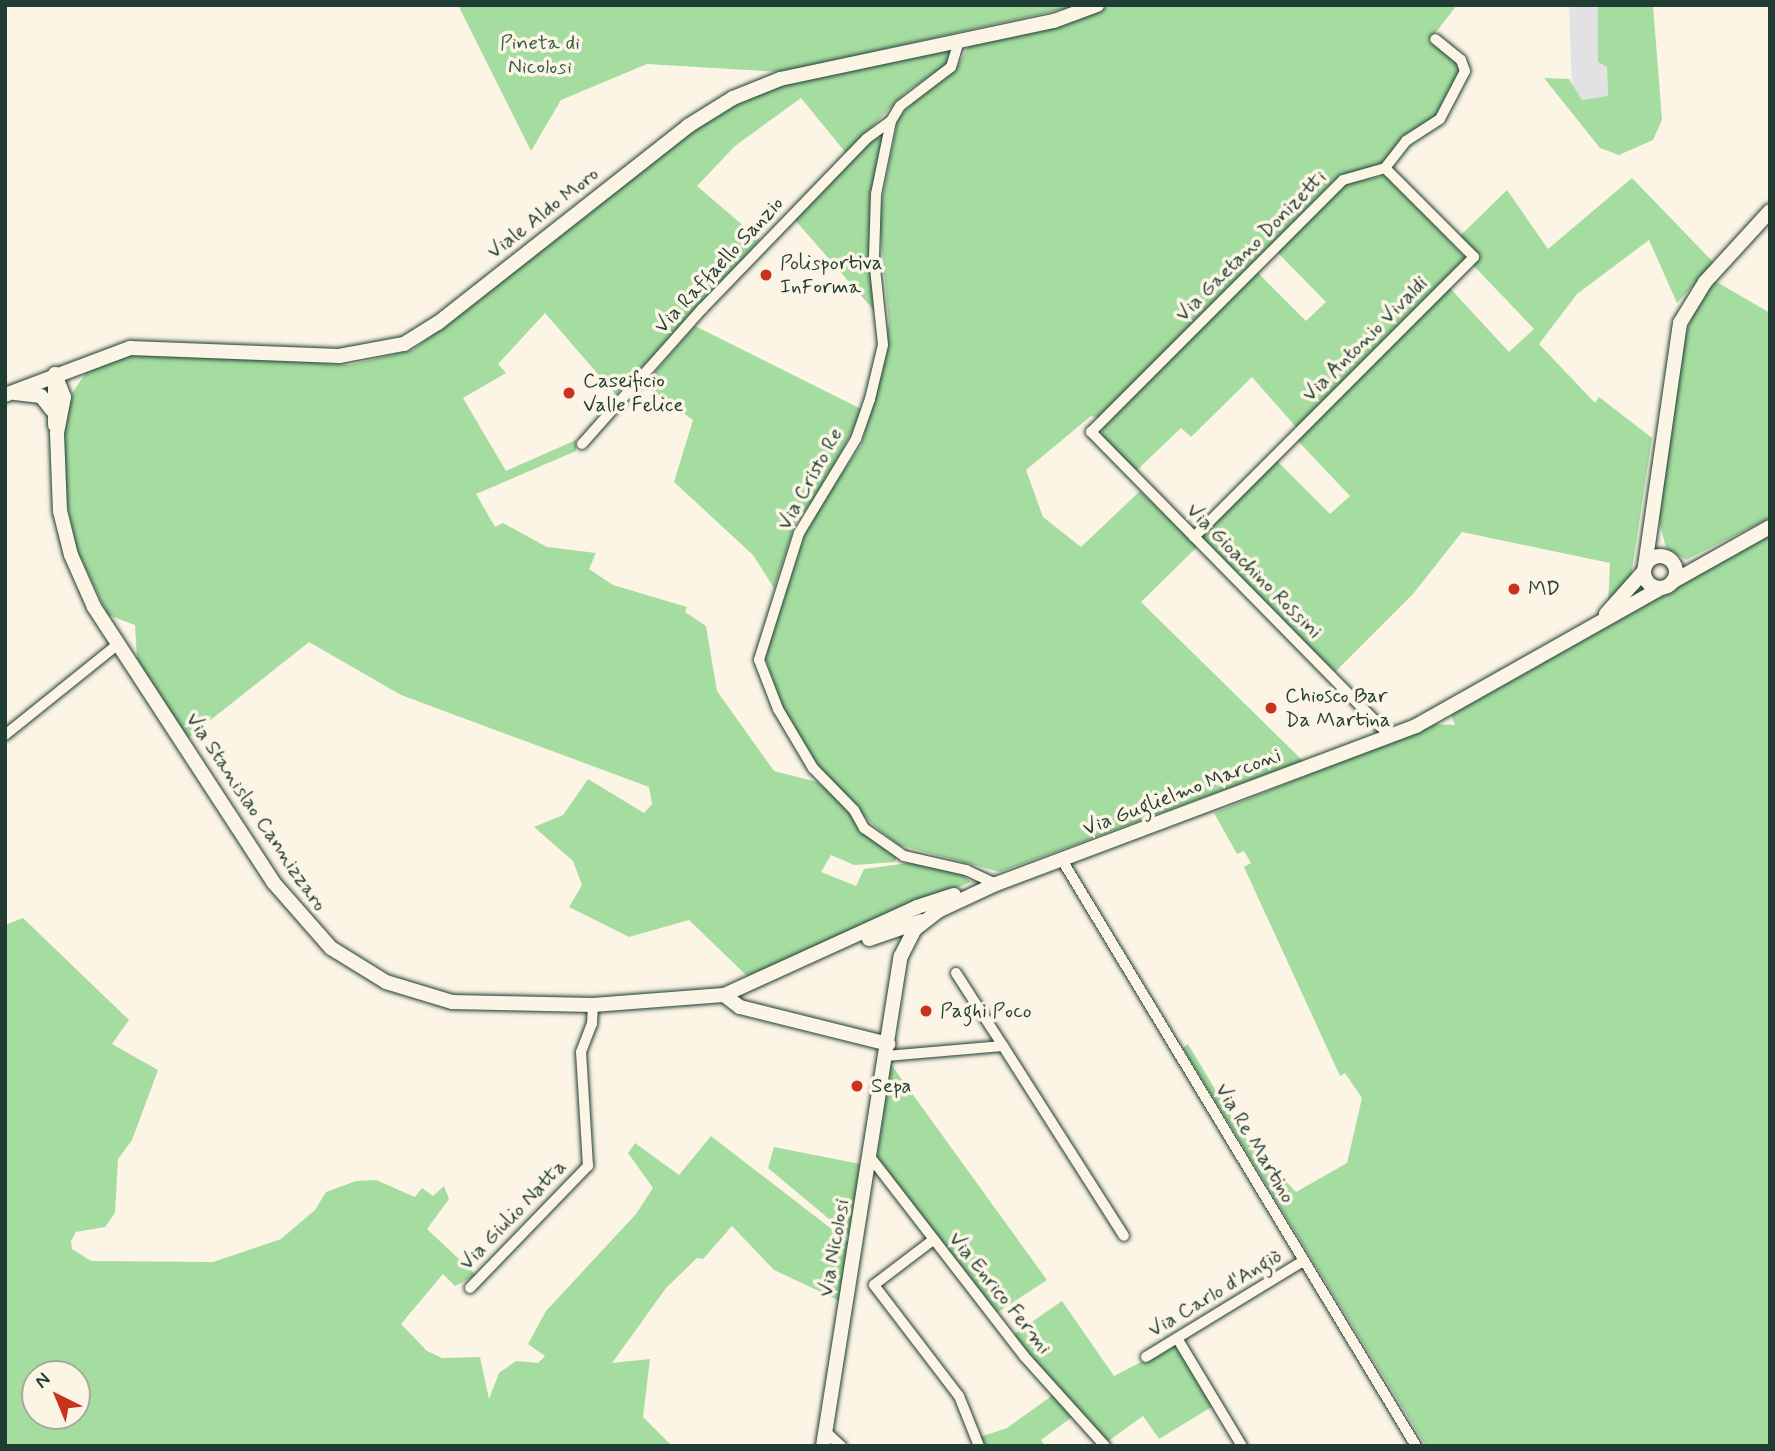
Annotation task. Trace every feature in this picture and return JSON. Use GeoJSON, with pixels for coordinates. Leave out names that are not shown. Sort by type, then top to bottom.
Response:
{"type":"FeatureCollection","features":[{"type":"Feature","properties":{"kind":"street","name":"Viale Aldo Moro"},"geometry":{"type":"LineString","coordinates":[[7,394],[96,356],[153,346],[339,356],[404,344],[715,108],[780,79],[1054,21],[1097,5]]}},
{"type":"Feature","properties":{"kind":"street"},"geometry":{"type":"LineString","coordinates":[[1385,168],[1406,141],[1440,119],[1465,71],[1461,60],[1435,39]]}},
{"type":"Feature","properties":{"kind":"street"},"geometry":{"type":"LineString","coordinates":[[891,121],[900,106],[951,67],[959,41]]}},
{"type":"Feature","properties":{"kind":"street","name":"Via Raffaello Sanzio"},"geometry":{"type":"LineString","coordinates":[[582,444],[702,309],[866,139],[891,121]]}},
{"type":"Feature","properties":{"kind":"street","name":"Via Cristo Re"},"geometry":{"type":"LineString","coordinates":[[891,121],[876,194],[874,259],[883,345],[870,399],[856,439],[799,533],[759,660],[778,709],[813,768],[854,810],[864,828],[904,856],[966,870],[996,884]]}},
{"type":"Feature","properties":{"kind":"street","name":"Via Gaetano Donizetti"},"geometry":{"type":"LineString","coordinates":[[1091,432],[1343,180],[1385,168]]}},
{"type":"Feature","properties":{"kind":"street","name":"Via Antonio Vivaldi"},"geometry":{"type":"LineString","coordinates":[[1194,537],[1474,257],[1385,168]]}},
{"type":"Feature","properties":{"kind":"street"},"geometry":{"type":"LineString","coordinates":[[1667,585],[1647,582],[1644,568],[1680,323],[1705,282],[1770,211]]}},
{"type":"Feature","properties":{"kind":"street"},"geometry":{"type":"LineString","coordinates":[[57,433],[64,397],[96,356]]}},
{"type":"Feature","properties":{"kind":"street"},"geometry":{"type":"LineString","coordinates":[[55,374],[64,397]]}},
{"type":"Feature","properties":{"kind":"street"},"geometry":{"type":"LineString","coordinates":[[55,374],[52,410],[57,433]]}},
{"type":"Feature","properties":{"kind":"street"},"geometry":{"type":"LineString","coordinates":[[7,394],[41,396],[52,410]]}},
{"type":"Feature","properties":{"kind":"street","name":"Via Gioachino Rossini"},"geometry":{"type":"LineString","coordinates":[[1091,432],[1391,737]]}},
{"type":"Feature","properties":{"kind":"street","name":"Via Stanislao Cannizzaro"},"geometry":{"type":"LineString","coordinates":[[57,433],[55,481],[71,555],[118,644],[290,906],[346,959],[397,986],[452,1002],[593,1005],[724,995]]}},
{"type":"Feature","properties":{"kind":"street"},"geometry":{"type":"LineString","coordinates":[[1653,509],[1659,542],[1670,559],[1667,585]]}},
{"type":"Feature","properties":{"kind":"street"},"geometry":{"type":"LineString","coordinates":[[1571,639],[1770,527]]}},
{"type":"Feature","properties":{"kind":"street"},"geometry":{"type":"LineString","coordinates":[[1571,639],[1620,602],[1653,557],[1692,563],[1736,545]]}},
{"type":"Feature","properties":{"kind":"street","name":"Via Guglielmo Marconi"},"geometry":{"type":"LineString","coordinates":[[887,1050],[901,956],[926,919],[996,884],[1391,737],[1571,639]]}},
{"type":"Feature","properties":{"kind":"street"},"geometry":{"type":"LineString","coordinates":[[5,735],[118,644]]}},
{"type":"Feature","properties":{"kind":"street","name":"Via Re Martino"},"geometry":{"type":"LineString","coordinates":[[1062,860],[1416,1446]]}},
{"type":"Feature","properties":{"kind":"street"},"geometry":{"type":"LineString","coordinates":[[996,884],[916,906],[827,951],[724,995],[740,1007],[887,1050],[1003,1046]]}},
{"type":"Feature","properties":{"kind":"street"},"geometry":{"type":"LineString","coordinates":[[827,951],[926,919]]}},
{"type":"Feature","properties":{"kind":"street"},"geometry":{"type":"LineString","coordinates":[[956,974],[1124,1236]]}},
{"type":"Feature","properties":{"kind":"street","name":"Via Giulio Natta"},"geometry":{"type":"LineString","coordinates":[[470,1288],[587,1166],[581,1052],[592,1024],[593,1005]]}},
{"type":"Feature","properties":{"kind":"street","name":"Via Nicolosi"},"geometry":{"type":"LineString","coordinates":[[824,1438],[887,1050]]}},
{"type":"Feature","properties":{"kind":"street","name":"Via Enrico Fermi"},"geometry":{"type":"LineString","coordinates":[[871,1158],[1024,1356],[1105,1446]]}},
{"type":"Feature","properties":{"kind":"street"},"geometry":{"type":"LineString","coordinates":[[933,1240],[874,1285],[959,1396],[979,1446]]}},
{"type":"Feature","properties":{"kind":"street","name":"Via Carlo d'Angiò"},"geometry":{"type":"LineString","coordinates":[[1146,1357],[1303,1261]]}},
{"type":"Feature","properties":{"kind":"street"},"geometry":{"type":"LineString","coordinates":[[1177,1338],[1242,1446]]}},
{"type":"Feature","properties":{"kind":"street"},"geometry":{"type":"LineString","coordinates":[[824,1438],[841,1446]]}},
{"type":"Feature","properties":{"kind":"shaded area"},"geometry":{"type":"Polygon","coordinates":[[[1569,5],[1598,5],[1598,62],[1607,67],[1608,97],[1582,100],[1572,88],[1569,5]]]}},
{"type":"Feature","properties":{"kind":"green space","name":"Pineta di Nicolosi"},"geometry":{"type":"Polygon","coordinates":[[[458,5],[1081,5],[781,72],[647,64],[561,100],[531,151],[458,5]]]}},
{"type":"Feature","properties":{"kind":"green space"},"geometry":{"type":"Polygon","coordinates":[[[1112,5],[1457,5],[1429,41],[1457,63],[1459,72],[1437,117],[1382,166],[1338,177],[1100,418],[1091,416],[1026,470],[1043,517],[1081,547],[1140,491],[1197,547],[1141,602],[1303,761],[1000,872],[899,845],[871,823],[816,767],[783,708],[765,657],[810,519],[861,446],[877,392],[889,323],[879,216],[898,119],[923,91],[958,66],[969,45],[1059,26],[1112,5]]]}},
{"type":"Feature","properties":{"kind":"green space"},"geometry":{"type":"Polygon","coordinates":[[[1598,5],[1653,5],[1662,120],[1653,140],[1619,155],[1600,148],[1544,78],[1569,79],[1582,100],[1608,96],[1607,67],[1598,62],[1598,5]]]}},
{"type":"Feature","properties":{"kind":"green space"},"geometry":{"type":"Polygon","coordinates":[[[946,50],[952,54],[947,64],[906,92],[846,153],[801,98],[735,146],[697,186],[760,240],[616,395],[545,313],[498,364],[506,373],[463,398],[506,471],[576,440],[576,451],[476,494],[495,527],[503,523],[547,547],[596,553],[589,569],[613,585],[687,607],[685,612],[706,626],[717,691],[774,771],[817,782],[852,811],[861,832],[898,855],[895,862],[854,865],[831,855],[821,872],[856,886],[864,869],[916,862],[958,871],[971,882],[747,976],[689,920],[629,937],[569,907],[582,885],[573,861],[534,827],[563,815],[588,779],[644,813],[652,804],[649,787],[401,695],[309,642],[188,738],[137,659],[135,625],[108,615],[77,550],[63,483],[63,434],[72,393],[86,373],[126,355],[163,351],[349,365],[413,350],[706,120],[767,89],[946,50]]]}},
{"type":"Feature","properties":{"kind":"green space"},"geometry":{"type":"Polygon","coordinates":[[[873,138],[884,139],[874,193],[878,315],[795,220],[873,138]]]}},
{"type":"Feature","properties":{"kind":"green space"},"geometry":{"type":"Polygon","coordinates":[[[1389,175],[1466,259],[1297,428],[1252,377],[1191,437],[1181,428],[1136,471],[1102,438],[1103,428],[1257,272],[1306,321],[1326,302],[1277,252],[1344,184],[1389,175]]]}},
{"type":"Feature","properties":{"kind":"green space"},"geometry":{"type":"Polygon","coordinates":[[[1632,178],[1714,263],[1677,303],[1649,240],[1577,294],[1539,344],[1595,403],[1599,397],[1652,438],[1631,577],[1608,606],[1610,563],[1462,532],[1413,594],[1335,672],[1199,538],[1277,461],[1330,514],[1350,496],[1297,440],[1449,287],[1509,352],[1534,329],[1472,264],[1479,257],[1460,236],[1507,190],[1548,249],[1632,178]]]}},
{"type":"Feature","properties":{"kind":"green space"},"geometry":{"type":"Polygon","coordinates":[[[1715,281],[1770,313],[1770,518],[1686,560],[1666,548],[1658,516],[1683,342],[1694,312],[1715,281]]]}},
{"type":"Feature","properties":{"kind":"green space"},"geometry":{"type":"Polygon","coordinates":[[[695,326],[863,410],[822,489],[796,521],[774,588],[753,555],[674,482],[693,420],[644,385],[695,326]]]}},
{"type":"Feature","properties":{"kind":"green space"},"geometry":{"type":"Polygon","coordinates":[[[1770,535],[1770,1446],[1426,1446],[1183,1048],[1188,1044],[1240,1131],[1296,1192],[1347,1163],[1362,1098],[1345,1073],[1340,1076],[1244,867],[1251,863],[1244,851],[1237,854],[1214,813],[1434,724],[1455,725],[1451,715],[1770,535]]]}},
{"type":"Feature","properties":{"kind":"green space"},"geometry":{"type":"Polygon","coordinates":[[[23,918],[129,1020],[112,1044],[158,1070],[132,1140],[118,1159],[115,1213],[105,1227],[76,1232],[71,1241],[72,1249],[91,1261],[213,1262],[281,1239],[315,1210],[326,1192],[356,1181],[376,1180],[415,1197],[422,1188],[433,1196],[444,1186],[449,1199],[427,1229],[476,1275],[455,1286],[443,1274],[401,1324],[427,1351],[442,1358],[480,1357],[489,1399],[499,1373],[516,1361],[538,1363],[545,1356],[528,1344],[546,1311],[636,1214],[653,1188],[628,1153],[635,1143],[679,1175],[711,1136],[851,1244],[842,1302],[774,1270],[732,1226],[703,1259],[697,1258],[666,1288],[612,1363],[650,1359],[643,1417],[672,1446],[5,1446],[5,925],[23,918]]]}},
{"type":"Feature","properties":{"kind":"green space"},"geometry":{"type":"Polygon","coordinates":[[[890,1063],[1047,1280],[995,1314],[877,1160],[890,1063]]]}},
{"type":"Feature","properties":{"kind":"green space"},"geometry":{"type":"Polygon","coordinates":[[[774,1147],[865,1165],[853,1239],[768,1168],[774,1147]]]}},
{"type":"Feature","properties":{"kind":"green space"},"geometry":{"type":"Polygon","coordinates":[[[1062,1301],[1114,1376],[1176,1344],[1213,1406],[1159,1439],[1143,1416],[1107,1442],[1013,1335],[1062,1301]]]}},
{"type":"Feature","properties":{"kind":"green space"},"geometry":{"type":"Polygon","coordinates":[[[1053,1395],[1072,1417],[1041,1440],[1045,1446],[983,1446],[980,1437],[1007,1428],[1053,1395]]]}},
{"type":"Feature","properties":{"kind":"place","name":"Polisportiva InForma"},"geometry":{"type":"Point","coordinates":[766,275]}},
{"type":"Feature","properties":{"kind":"place","name":"Caseificio Valle Felice"},"geometry":{"type":"Point","coordinates":[569,393]}},
{"type":"Feature","properties":{"kind":"place","name":"MD"},"geometry":{"type":"Point","coordinates":[1514,589]}},
{"type":"Feature","properties":{"kind":"place","name":"Chiosco Bar Da Martina"},"geometry":{"type":"Point","coordinates":[1271,708]}},
{"type":"Feature","properties":{"kind":"place","name":"Paghi Poco"},"geometry":{"type":"Point","coordinates":[926,1011]}},
{"type":"Feature","properties":{"kind":"place","name":"Sepa"},"geometry":{"type":"Point","coordinates":[857,1086]}}]}
